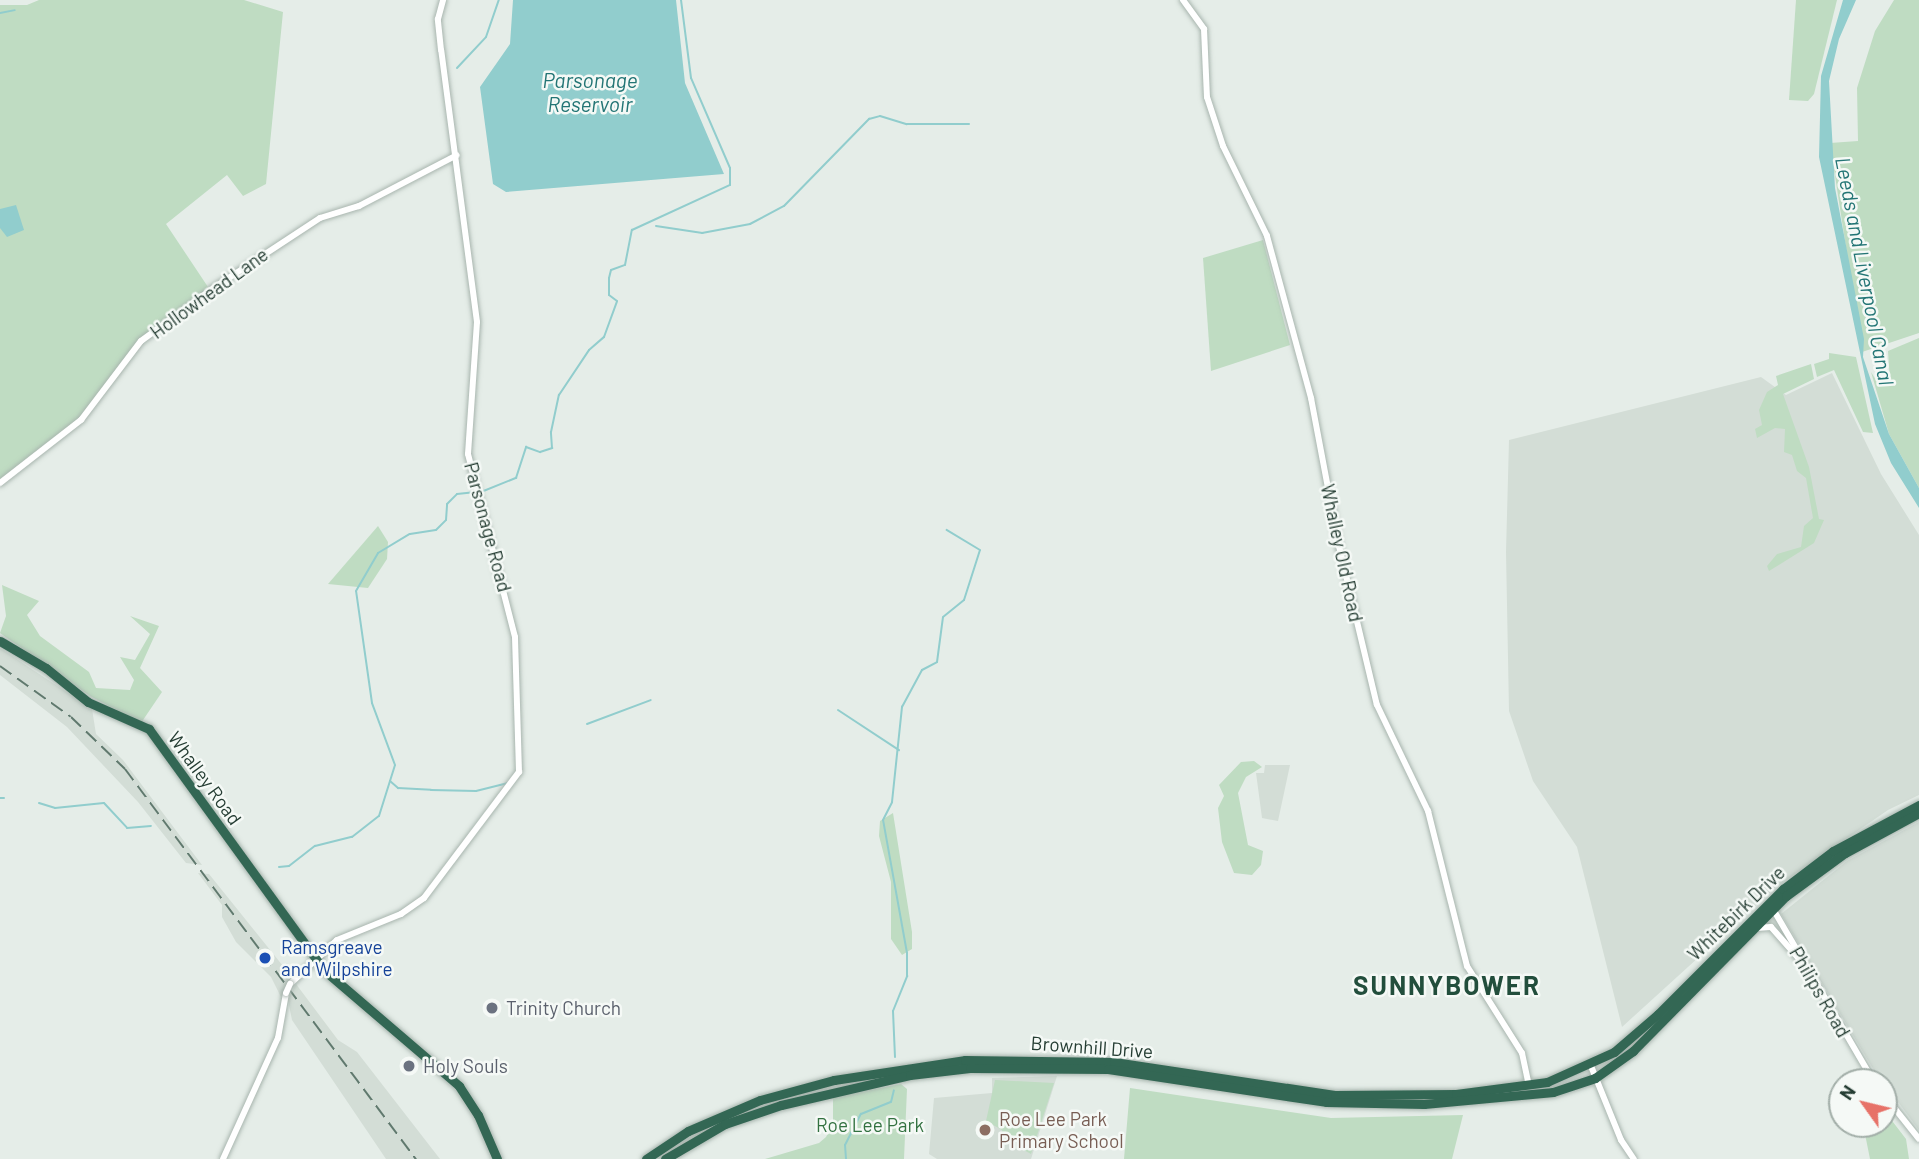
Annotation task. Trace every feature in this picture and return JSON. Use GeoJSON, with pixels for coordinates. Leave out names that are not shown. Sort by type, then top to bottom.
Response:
{"type":"FeatureCollection","features":[{"type":"Feature","properties":{"kind":"highway","name":"Whalley Road"},"geometry":{"type":"LineString","coordinates":[[0,641],[46,668],[88,702],[149,729],[313,957],[459,1086],[478,1115],[497,1159]]}},
{"type":"Feature","properties":{"kind":"highway","name":"Whitebirk Drive"},"geometry":{"type":"LineString","coordinates":[[1591,1066],[1658,1014],[1771,905],[1833,851],[1919,805]]}},
{"type":"Feature","properties":{"kind":"highway","name":"Whitebirk Drive"},"geometry":{"type":"LineString","coordinates":[[1595,1078],[1649,1038],[1752,930],[1771,905],[1845,853],[1919,813]]}},
{"type":"Feature","properties":{"kind":"highway","name":"Brownhill Drive"},"geometry":{"type":"LineString","coordinates":[[646,1159],[688,1130],[760,1100],[834,1080],[965,1060],[1114,1062],[1335,1095],[1407,1096],[1529,1086],[1591,1066]]}},
{"type":"Feature","properties":{"kind":"highway","name":"Brownhill Drive"},"geometry":{"type":"LineString","coordinates":[[664,1159],[725,1124],[781,1105],[897,1077],[970,1068],[1108,1069],[1326,1102],[1424,1104],[1530,1097],[1595,1078]]}},
{"type":"Feature","properties":{"kind":"street","name":"Parsonage Road"},"geometry":{"type":"LineString","coordinates":[[223,1159],[278,1038],[290,984],[313,957],[342,936],[401,914],[424,898],[519,772],[516,642],[468,454],[477,322],[441,50],[438,19],[443,0]]}},
{"type":"Feature","properties":{"kind":"street","name":"Whalley Old Road"},"geometry":{"type":"LineString","coordinates":[[1183,0],[1204,29],[1207,97],[1223,146],[1267,236],[1311,398],[1339,546],[1377,705],[1428,811],[1467,966],[1522,1053],[1530,1097]]}},
{"type":"Feature","properties":{"kind":"street","name":"Hollowhead Lane"},"geometry":{"type":"LineString","coordinates":[[0,482],[81,420],[141,341],[210,290],[320,218],[359,206],[457,155]]}},
{"type":"Feature","properties":{"kind":"street","name":"Philips Road"},"geometry":{"type":"LineString","coordinates":[[1771,905],[1866,1068]]}},
{"type":"Feature","properties":{"kind":"street"},"geometry":{"type":"LineString","coordinates":[[1752,930],[1771,927],[1803,962]]}},
{"type":"Feature","properties":{"kind":"street"},"geometry":{"type":"LineString","coordinates":[[1591,1066],[1634,1159]]}},
{"type":"Feature","properties":{"kind":"street"},"geometry":{"type":"LineString","coordinates":[[1898,1113],[1919,1139]]}},
{"type":"Feature","properties":{"kind":"shaded area"},"geometry":{"type":"Polygon","coordinates":[[[1832,373],[1881,474],[1919,535],[1919,795],[1888,810],[1776,887],[1622,1027],[1577,847],[1533,781],[1509,711],[1506,552],[1509,440],[1761,377],[1786,395],[1832,373]]]}},
{"type":"Feature","properties":{"kind":"shaded area"},"geometry":{"type":"Polygon","coordinates":[[[0,648],[92,709],[96,734],[123,760],[202,865],[186,863],[138,802],[67,727],[0,675],[0,648]]]}},
{"type":"Feature","properties":{"kind":"shaded area"},"geometry":{"type":"Polygon","coordinates":[[[1265,765],[1290,765],[1278,821],[1262,818],[1256,773],[1264,773],[1265,765]]]}},
{"type":"Feature","properties":{"kind":"shaded area"},"geometry":{"type":"Polygon","coordinates":[[[1919,822],[1919,1130],[1898,1102],[1898,1068],[1873,1068],[1781,914],[1847,861],[1919,822]]]}},
{"type":"Feature","properties":{"kind":"shaded area"},"geometry":{"type":"Polygon","coordinates":[[[198,873],[209,874],[283,966],[287,963],[295,973],[281,997],[271,977],[236,942],[222,917],[222,905],[198,873]]]}},
{"type":"Feature","properties":{"kind":"shaded area"},"geometry":{"type":"Polygon","coordinates":[[[296,984],[338,1040],[357,1052],[440,1159],[386,1159],[292,1020],[288,1000],[296,984]]]}},
{"type":"Feature","properties":{"kind":"shaded area","name":"Roe Lee Park Primary School"},"geometry":{"type":"Polygon","coordinates":[[[1057,1076],[1031,1159],[937,1159],[929,1154],[934,1098],[992,1093],[992,1078],[1057,1076]]]}},
{"type":"Feature","properties":{"kind":"green space"},"geometry":{"type":"Polygon","coordinates":[[[39,0],[244,0],[283,12],[266,184],[243,196],[227,175],[166,224],[210,290],[141,341],[89,411],[0,483],[0,5],[27,5],[39,0]]]}},
{"type":"Feature","properties":{"kind":"green space"},"geometry":{"type":"Polygon","coordinates":[[[1796,0],[1837,0],[1814,94],[1808,101],[1789,100],[1796,0]]]}},
{"type":"Feature","properties":{"kind":"green space"},"geometry":{"type":"Polygon","coordinates":[[[1894,0],[1919,0],[1919,333],[1862,352],[1830,143],[1858,141],[1857,88],[1875,31],[1894,0]]]}},
{"type":"Feature","properties":{"kind":"green space"},"geometry":{"type":"Polygon","coordinates":[[[1263,240],[1290,345],[1211,371],[1203,258],[1263,240]]]}},
{"type":"Feature","properties":{"kind":"green space"},"geometry":{"type":"Polygon","coordinates":[[[1919,338],[1919,488],[1889,434],[1871,372],[1879,385],[1890,382],[1888,351],[1919,338]]]}},
{"type":"Feature","properties":{"kind":"green space"},"geometry":{"type":"Polygon","coordinates":[[[1829,353],[1856,357],[1873,433],[1863,432],[1834,370],[1817,377],[1814,364],[1829,359],[1829,353]]]}},
{"type":"Feature","properties":{"kind":"green space"},"geometry":{"type":"Polygon","coordinates":[[[1811,364],[1814,379],[1783,394],[1809,467],[1819,519],[1824,520],[1814,543],[1769,571],[1767,566],[1777,554],[1801,547],[1804,526],[1813,518],[1806,478],[1797,471],[1792,455],[1784,452],[1785,429],[1775,428],[1757,438],[1755,429],[1762,425],[1759,410],[1767,392],[1778,385],[1776,376],[1811,364]]]}},
{"type":"Feature","properties":{"kind":"green space"},"geometry":{"type":"Polygon","coordinates":[[[378,526],[388,542],[387,559],[368,588],[328,584],[378,526]]]}},
{"type":"Feature","properties":{"kind":"green space"},"geometry":{"type":"Polygon","coordinates":[[[2,585],[39,601],[27,615],[40,636],[89,672],[96,688],[130,690],[134,680],[120,657],[135,660],[150,634],[130,616],[159,626],[140,668],[162,692],[141,723],[90,696],[0,633],[6,616],[2,585]]]}},
{"type":"Feature","properties":{"kind":"green space"},"geometry":{"type":"Polygon","coordinates":[[[1254,761],[1262,767],[1246,777],[1238,793],[1248,845],[1263,851],[1261,865],[1252,875],[1234,873],[1222,842],[1218,808],[1224,796],[1219,785],[1241,762],[1254,761]]]}},
{"type":"Feature","properties":{"kind":"green space"},"geometry":{"type":"Polygon","coordinates":[[[893,813],[912,932],[912,949],[902,955],[891,939],[891,882],[879,836],[880,821],[893,813]]]}},
{"type":"Feature","properties":{"kind":"green space"},"geometry":{"type":"Polygon","coordinates":[[[995,1080],[1054,1083],[1031,1154],[1020,1148],[1019,1142],[1004,1142],[1002,1130],[986,1121],[995,1080]]]}},
{"type":"Feature","properties":{"kind":"green space","name":"Roe Lee Park"},"geometry":{"type":"Polygon","coordinates":[[[901,1084],[907,1089],[904,1159],[765,1159],[819,1143],[826,1137],[833,1124],[833,1097],[901,1084]]]}},
{"type":"Feature","properties":{"kind":"green space"},"geometry":{"type":"Polygon","coordinates":[[[1130,1088],[1331,1118],[1463,1115],[1452,1159],[1124,1159],[1130,1088]]]}},
{"type":"Feature","properties":{"kind":"green space"},"geometry":{"type":"Polygon","coordinates":[[[1898,1129],[1906,1139],[1909,1159],[1870,1159],[1866,1138],[1898,1138],[1898,1129]]]}},
{"type":"Feature","properties":{"kind":"water","name":"Parsonage Reservoir"},"geometry":{"type":"Polygon","coordinates":[[[513,0],[676,0],[685,83],[724,174],[506,192],[493,184],[480,87],[510,44],[513,0]]]}},
{"type":"Feature","properties":{"kind":"water"},"geometry":{"type":"Polygon","coordinates":[[[1843,0],[1856,0],[1839,39],[1829,81],[1835,188],[1864,339],[1863,357],[1889,434],[1919,488],[1919,508],[1891,463],[1875,424],[1819,157],[1821,76],[1843,0]]]}},
{"type":"Feature","properties":{"kind":"water"},"geometry":{"type":"Polygon","coordinates":[[[16,205],[24,230],[7,237],[0,228],[0,209],[16,205]]]}},
{"type":"Feature","properties":{"kind":"waterway"},"geometry":{"type":"LineString","coordinates":[[457,68],[486,37],[499,0]]}},
{"type":"Feature","properties":{"kind":"waterway"},"geometry":{"type":"LineString","coordinates":[[481,492],[516,478],[526,447],[540,452],[552,448],[551,432],[559,395],[589,350],[604,337],[617,301],[609,295],[611,270],[625,265],[632,230],[730,185],[730,168],[691,78],[681,0]]}},
{"type":"Feature","properties":{"kind":"waterway"},"geometry":{"type":"LineString","coordinates":[[0,13],[15,10]]}},
{"type":"Feature","properties":{"kind":"waterway"},"geometry":{"type":"LineString","coordinates":[[656,226],[702,233],[750,224],[784,206],[869,119],[880,116],[907,124],[969,124]]}},
{"type":"Feature","properties":{"kind":"waterway"},"geometry":{"type":"LineString","coordinates":[[279,867],[289,866],[315,846],[352,837],[379,816],[395,765],[372,703],[356,591],[378,553],[410,534],[436,530],[446,520],[447,504],[457,494],[476,492]]}},
{"type":"Feature","properties":{"kind":"waterway"},"geometry":{"type":"LineString","coordinates":[[895,1057],[893,1011],[907,976],[907,953],[883,820],[892,802],[902,707],[922,670],[937,662],[943,617],[964,600],[980,550],[947,530]]}},
{"type":"Feature","properties":{"kind":"waterway"},"geometry":{"type":"LineString","coordinates":[[587,724],[651,700]]}},
{"type":"Feature","properties":{"kind":"waterway"},"geometry":{"type":"LineString","coordinates":[[838,710],[899,750]]}},
{"type":"Feature","properties":{"kind":"waterway"},"geometry":{"type":"LineString","coordinates":[[390,781],[398,788],[476,791],[507,783]]}},
{"type":"Feature","properties":{"kind":"waterway"},"geometry":{"type":"LineString","coordinates":[[39,803],[55,808],[104,803],[127,828],[151,826]]}},
{"type":"Feature","properties":{"kind":"waterway"},"geometry":{"type":"LineString","coordinates":[[846,1159],[845,1145],[861,1114],[891,1102],[894,1090]]}},
{"type":"Feature","properties":{"kind":"railway"},"geometry":{"type":"LineString","coordinates":[[0,666],[71,717],[125,769],[416,1159]]}},
{"type":"Feature","properties":{"kind":"place","name":"Ramsgreave and Wilpshire"},"geometry":{"type":"Point","coordinates":[265,958]}},
{"type":"Feature","properties":{"kind":"place","name":"Trinity Church"},"geometry":{"type":"Point","coordinates":[492,1008]}},
{"type":"Feature","properties":{"kind":"place","name":"Holy Souls"},"geometry":{"type":"Point","coordinates":[409,1066]}},
{"type":"Feature","properties":{"kind":"place","name":"Roe Lee Park Primary School"},"geometry":{"type":"Point","coordinates":[985,1130]}},
{"type":"Feature","properties":{"kind":"district","name":"SUNNYBOWER"},"geometry":{"type":"Point","coordinates":[1447,985]}},
{"type":"Feature","properties":{"kind":"water label","name":"Leeds and Liverpool Canal"},"geometry":{"type":"Point","coordinates":[1865,271]}}]}
